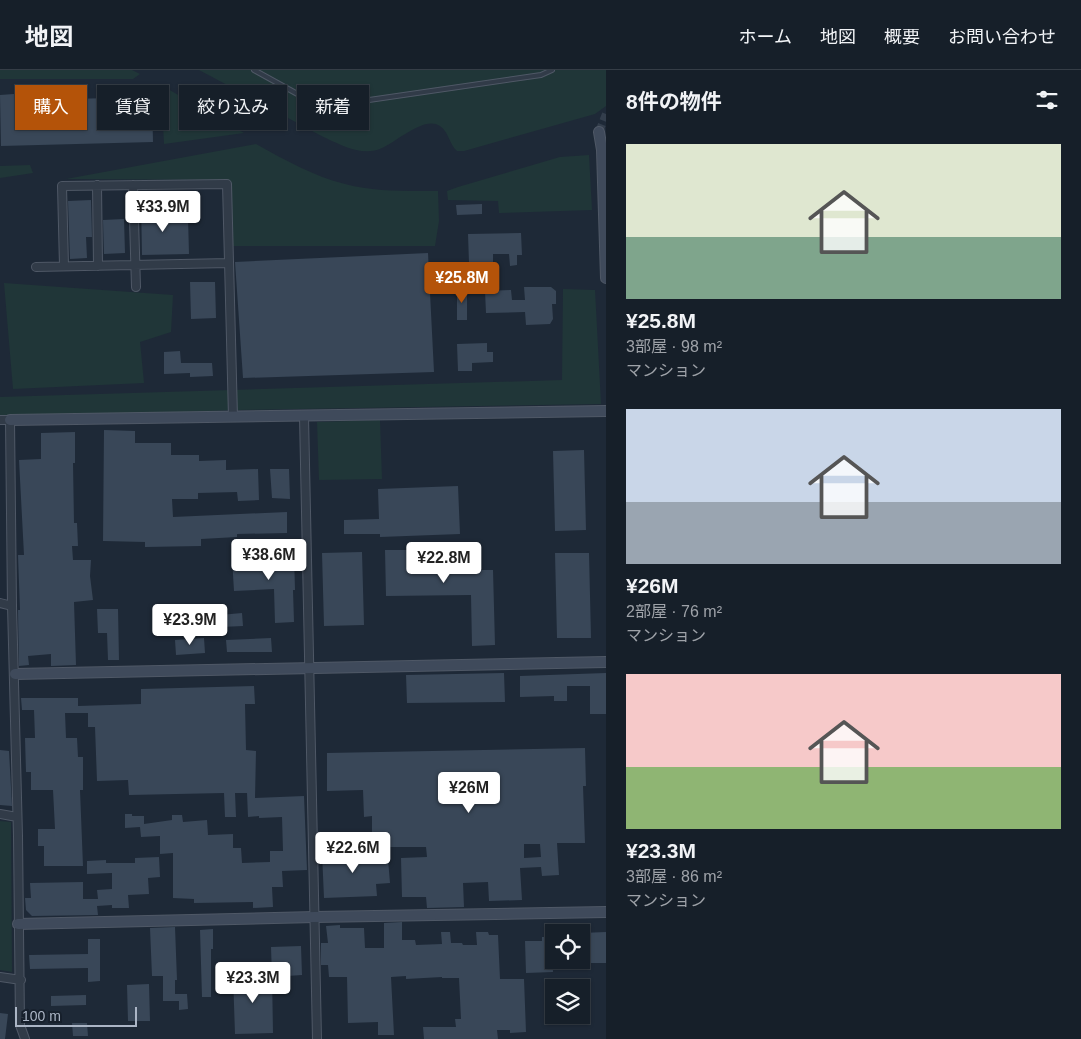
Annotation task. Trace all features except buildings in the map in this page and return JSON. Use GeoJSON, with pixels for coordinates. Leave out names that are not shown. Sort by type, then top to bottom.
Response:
{"type":"FeatureCollection","features":[{"type":"Feature","properties":{"kind":"street"},"geometry":{"type":"LineString","coordinates":[[599,132],[604,183],[606,278]]}},
{"type":"Feature","properties":{"kind":"street"},"geometry":{"type":"LineString","coordinates":[[64,266],[62,186],[226,184],[233,417]]}},
{"type":"Feature","properties":{"kind":"street"},"geometry":{"type":"LineString","coordinates":[[97,185],[98,266]]}},
{"type":"Feature","properties":{"kind":"street"},"geometry":{"type":"LineString","coordinates":[[133,185],[136,287]]}},
{"type":"Feature","properties":{"kind":"street"},"geometry":{"type":"LineString","coordinates":[[36,266],[136,266],[229,263]]}},
{"type":"Feature","properties":{"kind":"street"},"geometry":{"type":"LineString","coordinates":[[25,1039],[20,1025],[21,980],[18,924],[14,674],[5,420],[606,411]]}},
{"type":"Feature","properties":{"kind":"street"},"geometry":{"type":"LineString","coordinates":[[304,416],[317,1039]]}},
{"type":"Feature","properties":{"kind":"street"},"geometry":{"type":"LineString","coordinates":[[0,603],[12,606]]}},
{"type":"Feature","properties":{"kind":"street"},"geometry":{"type":"LineString","coordinates":[[14,674],[606,662]]}},
{"type":"Feature","properties":{"kind":"street"},"geometry":{"type":"LineString","coordinates":[[0,814],[17,816]]}},
{"type":"Feature","properties":{"kind":"street"},"geometry":{"type":"LineString","coordinates":[[18,924],[606,912]]}},
{"type":"Feature","properties":{"kind":"street"},"geometry":{"type":"LineString","coordinates":[[0,977],[21,980]]}},
{"type":"Feature","properties":{"kind":"lane"},"geometry":{"type":"LineString","coordinates":[[254,70],[321,107],[540,75],[552,70]]}},
{"type":"Feature","properties":{"kind":"green space"},"geometry":{"type":"Polygon","coordinates":[[[0,70],[132,70],[140,74],[133,79],[0,79],[0,70]]]}},
{"type":"Feature","properties":{"kind":"green space"},"geometry":{"type":"Polygon","coordinates":[[[199,70],[606,70],[606,106],[595,114],[464,151],[457,151],[440,126],[427,124],[379,149],[363,151],[348,148],[312,130],[369,130],[369,85],[297,85],[297,122],[287,117],[287,85],[227,85],[199,70]]]}},
{"type":"Feature","properties":{"kind":"green space"},"geometry":{"type":"Polygon","coordinates":[[[169,90],[179,95],[179,130],[239,130],[244,133],[164,144],[163,130],[169,130],[169,90]]]}},
{"type":"Feature","properties":{"kind":"green space"},"geometry":{"type":"Polygon","coordinates":[[[256,144],[310,172],[356,187],[379,190],[438,191],[439,221],[435,246],[233,246],[230,180],[66,179],[256,144]]]}},
{"type":"Feature","properties":{"kind":"green space"},"geometry":{"type":"Polygon","coordinates":[[[589,155],[592,210],[499,213],[498,201],[448,200],[447,191],[458,187],[560,157],[589,155]]]}},
{"type":"Feature","properties":{"kind":"green space"},"geometry":{"type":"Polygon","coordinates":[[[30,165],[33,173],[0,178],[0,166],[30,165]]]}},
{"type":"Feature","properties":{"kind":"green space"},"geometry":{"type":"Polygon","coordinates":[[[4,283],[173,295],[171,332],[140,342],[144,383],[13,389],[4,283]]]}},
{"type":"Feature","properties":{"kind":"green space"},"geometry":{"type":"Polygon","coordinates":[[[563,289],[595,290],[601,404],[236,410],[0,419],[0,397],[562,380],[563,289]]]}},
{"type":"Feature","properties":{"kind":"green space"},"geometry":{"type":"Polygon","coordinates":[[[380,420],[382,479],[319,480],[317,422],[380,420]]]}},
{"type":"Feature","properties":{"kind":"green space"},"geometry":{"type":"Polygon","coordinates":[[[0,821],[11,822],[12,972],[0,970],[0,821]]]}},
{"type":"Feature","properties":{"kind":"tunnel"},"geometry":{"type":"LineString","coordinates":[[599,132],[606,114]]}}]}
